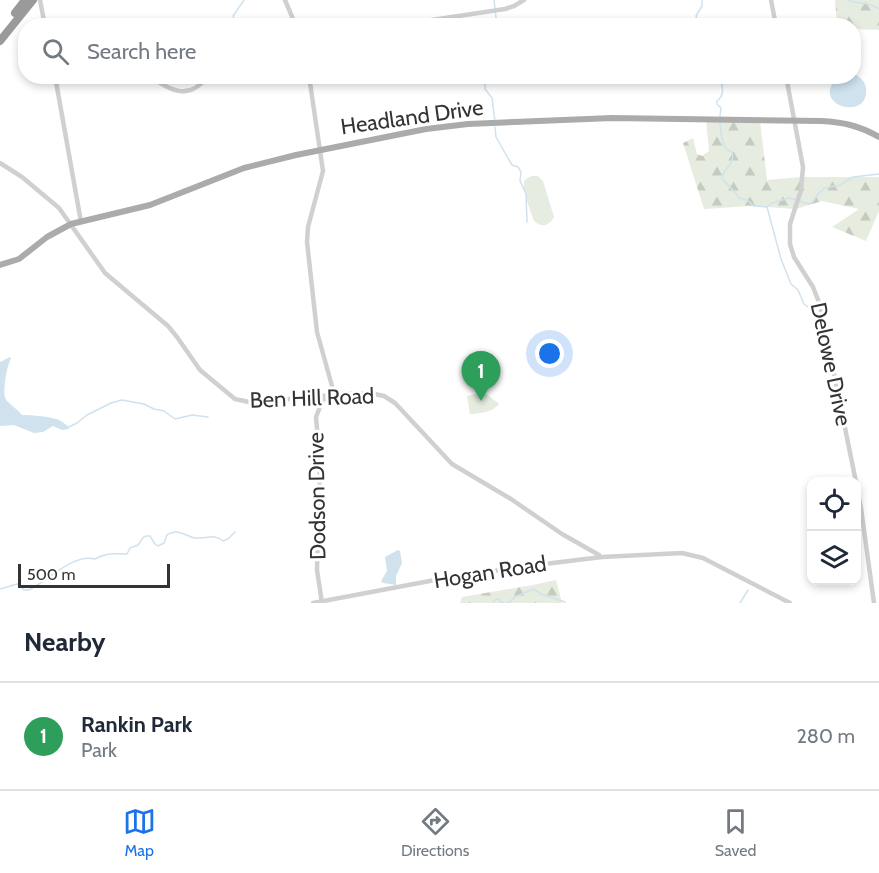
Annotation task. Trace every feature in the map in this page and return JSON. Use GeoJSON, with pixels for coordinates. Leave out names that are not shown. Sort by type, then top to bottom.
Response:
{"type":"FeatureCollection","features":[{"type":"Feature","properties":{"kind":"highway"},"geometry":{"type":"LineString","coordinates":[[0,32],[25,0]]}},
{"type":"Feature","properties":{"kind":"highway"},"geometry":{"type":"LineString","coordinates":[[18,18],[33,0]]}},
{"type":"Feature","properties":{"kind":"highway"},"geometry":{"type":"LineString","coordinates":[[0,40],[18,18]]}},
{"type":"Feature","properties":{"kind":"main road","name":"Headland Drive"},"geometry":{"type":"LineString","coordinates":[[3,264],[22,257],[47,237],[71,224],[150,205],[244,168],[280,158],[426,129],[468,124],[612,118],[795,121],[846,123],[863,128],[879,137]]}},
{"type":"Feature","properties":{"kind":"street"},"geometry":{"type":"LineString","coordinates":[[40,0],[43,18]]}},
{"type":"Feature","properties":{"kind":"street"},"geometry":{"type":"LineString","coordinates":[[285,0],[293,18]]}},
{"type":"Feature","properties":{"kind":"street"},"geometry":{"type":"LineString","coordinates":[[446,18],[499,10],[514,6],[524,0]]}},
{"type":"Feature","properties":{"kind":"street"},"geometry":{"type":"LineString","coordinates":[[771,0],[774,18]]}},
{"type":"Feature","properties":{"kind":"street"},"geometry":{"type":"LineString","coordinates":[[56,84],[81,222]]}},
{"type":"Feature","properties":{"kind":"street"},"geometry":{"type":"LineString","coordinates":[[163,84],[173,90],[184,92],[197,88],[201,84]]}},
{"type":"Feature","properties":{"kind":"street"},"geometry":{"type":"LineString","coordinates":[[310,84],[323,175],[308,227],[307,242],[317,332],[332,387],[342,394]]}},
{"type":"Feature","properties":{"kind":"street","name":"Delowe Drive"},"geometry":{"type":"LineString","coordinates":[[788,84],[803,174],[801,190],[790,224],[790,244],[794,257],[813,286],[820,305],[855,477]]}},
{"type":"Feature","properties":{"kind":"street","name":"Ben Hill Road"},"geometry":{"type":"LineString","coordinates":[[0,163],[17,173],[53,202],[105,273],[168,326],[200,370],[232,397],[249,402],[342,394],[370,393],[384,396],[390,399],[452,464],[511,499],[598,556]]}},
{"type":"Feature","properties":{"kind":"street","name":"Dodson Drive"},"geometry":{"type":"LineString","coordinates":[[322,602],[317,570],[320,465],[316,417],[319,406],[332,387]]}},
{"type":"Feature","properties":{"kind":"street"},"geometry":{"type":"LineString","coordinates":[[312,398],[319,403],[319,406]]}},
{"type":"Feature","properties":{"kind":"street","name":"Delowe Drive"},"geometry":{"type":"LineString","coordinates":[[861,508],[874,603]]}},
{"type":"Feature","properties":{"kind":"street"},"geometry":{"type":"LineString","coordinates":[[598,556],[692,555],[790,603]]}},
{"type":"Feature","properties":{"kind":"street","name":"Hogan Road"},"geometry":{"type":"LineString","coordinates":[[313,603],[478,573],[598,556]]}},
{"type":"Feature","properties":{"kind":"green space"},"geometry":{"type":"Polygon","coordinates":[[[835,0],[879,0],[879,30],[861,29],[861,18],[836,18],[835,0]]]}},
{"type":"Feature","properties":{"kind":"green space"},"geometry":{"type":"Polygon","coordinates":[[[706,120],[760,121],[767,180],[801,177],[879,177],[879,211],[866,241],[832,227],[859,209],[822,201],[796,209],[750,206],[704,209],[683,143],[693,138],[697,154],[702,156],[709,151],[706,120]]]}},
{"type":"Feature","properties":{"kind":"green space"},"geometry":{"type":"Polygon","coordinates":[[[532,176],[538,176],[543,181],[554,217],[545,225],[534,221],[525,195],[524,182],[532,176]]]}},
{"type":"Feature","properties":{"kind":"green space"},"geometry":{"type":"Polygon","coordinates":[[[484,392],[499,404],[489,411],[470,414],[467,396],[484,392]]]}},
{"type":"Feature","properties":{"kind":"green space"},"geometry":{"type":"Polygon","coordinates":[[[556,580],[562,603],[460,603],[462,597],[556,580]]]}},
{"type":"Feature","properties":{"kind":"water"},"geometry":{"type":"Polygon","coordinates":[[[861,79],[866,88],[865,99],[859,105],[842,106],[830,95],[833,84],[861,84],[861,79]]]}},
{"type":"Feature","properties":{"kind":"water"},"geometry":{"type":"Polygon","coordinates":[[[10,357],[5,387],[7,401],[22,415],[43,416],[58,420],[69,429],[62,430],[53,426],[43,432],[34,433],[14,425],[0,426],[0,362],[10,357]]]}},
{"type":"Feature","properties":{"kind":"water"},"geometry":{"type":"Polygon","coordinates":[[[398,550],[402,563],[396,576],[396,585],[383,583],[381,581],[387,571],[385,557],[398,550]]]}},
{"type":"Feature","properties":{"kind":"waterway"},"geometry":{"type":"LineString","coordinates":[[234,18],[244,0]]}},
{"type":"Feature","properties":{"kind":"waterway"},"geometry":{"type":"LineString","coordinates":[[494,0],[496,18]]}},
{"type":"Feature","properties":{"kind":"waterway"},"geometry":{"type":"LineString","coordinates":[[697,18],[702,0]]}},
{"type":"Feature","properties":{"kind":"waterway"},"geometry":{"type":"LineString","coordinates":[[848,0],[879,9]]}},
{"type":"Feature","properties":{"kind":"waterway"},"geometry":{"type":"LineString","coordinates":[[485,84],[485,89],[492,98],[495,122]]}},
{"type":"Feature","properties":{"kind":"waterway"},"geometry":{"type":"LineString","coordinates":[[720,116],[721,108],[717,101],[722,95],[721,84]]}},
{"type":"Feature","properties":{"kind":"waterway"},"geometry":{"type":"LineString","coordinates":[[720,120],[723,144],[732,152],[732,161],[724,171],[722,178],[739,198],[747,200],[754,206],[767,207],[772,203],[789,198],[809,204],[825,188],[840,185],[853,177],[879,174]]}},
{"type":"Feature","properties":{"kind":"waterway"},"geometry":{"type":"LineString","coordinates":[[495,127],[496,137],[509,160],[521,172],[520,181],[526,194],[527,222]]}},
{"type":"Feature","properties":{"kind":"waterway"},"geometry":{"type":"LineString","coordinates":[[767,207],[781,259],[791,284],[798,290],[804,304],[816,313],[819,320]]}},
{"type":"Feature","properties":{"kind":"waterway"},"geometry":{"type":"LineString","coordinates":[[69,427],[87,415],[122,400],[164,411],[175,419],[192,415],[208,417]]}},
{"type":"Feature","properties":{"kind":"waterway"},"geometry":{"type":"LineString","coordinates":[[0,589],[17,584],[24,590],[29,590],[78,560],[95,559],[111,554],[127,554],[130,548],[138,545],[145,536],[150,536],[158,546],[164,543],[167,535],[173,532],[195,538],[217,537],[223,541],[235,532]]}},
{"type":"Feature","properties":{"kind":"waterway"},"geometry":{"type":"LineString","coordinates":[[508,603],[515,597],[533,589],[565,602]]}},
{"type":"Feature","properties":{"kind":"waterway"},"geometry":{"type":"LineString","coordinates":[[740,603],[748,590]]}},
{"type":"Feature","properties":{"kind":"waterway"},"geometry":{"type":"LineString","coordinates":[[493,603],[498,599],[503,603]]}},
{"type":"Feature","properties":{"kind":"place","name":"Rankin Park"},"geometry":{"type":"Point","coordinates":[481,401]}}]}
